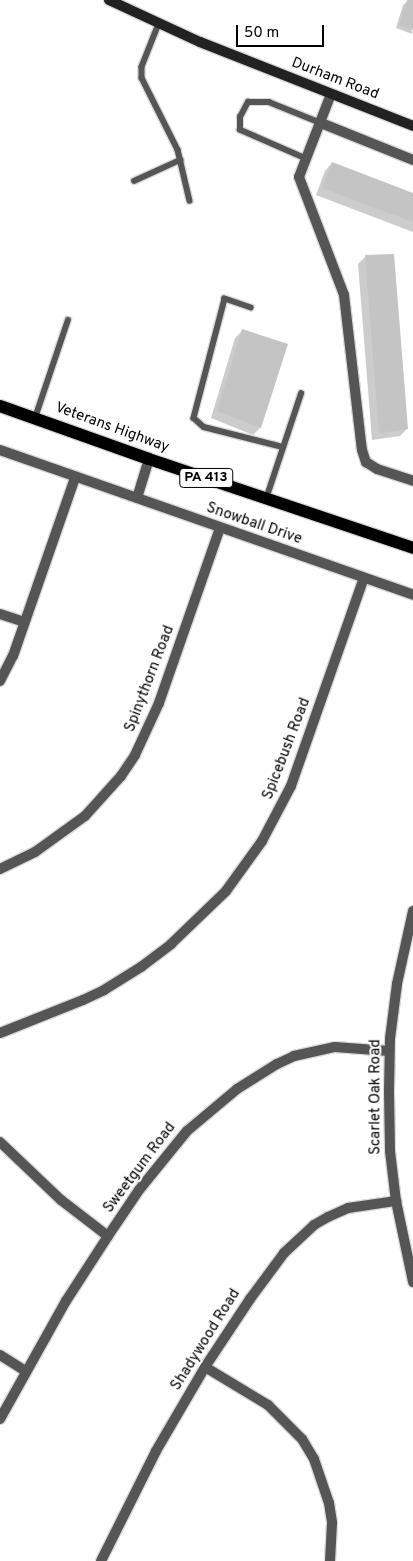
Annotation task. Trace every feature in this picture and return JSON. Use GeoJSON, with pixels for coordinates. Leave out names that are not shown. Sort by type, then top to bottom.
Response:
{"type":"FeatureCollection","features":[{"type":"Feature","properties":{"kind":"main road","name":"Durham Road"},"geometry":{"type":"LineString","coordinates":[[109,0],[200,42],[413,126]]}},
{"type":"Feature","properties":{"kind":"main road","name":"Veterans Highway"},"geometry":{"type":"LineString","coordinates":[[0,406],[413,548]]}},
{"type":"Feature","properties":{"kind":"street"},"geometry":{"type":"LineString","coordinates":[[331,94],[299,177],[344,295],[362,450],[366,462],[377,469],[413,481]]}},
{"type":"Feature","properties":{"kind":"street"},"geometry":{"type":"LineString","coordinates":[[321,123],[413,160]]}},
{"type":"Feature","properties":{"kind":"street","name":"Snowball Drive"},"geometry":{"type":"LineString","coordinates":[[0,450],[75,478],[413,595]]}},
{"type":"Feature","properties":{"kind":"street"},"geometry":{"type":"LineString","coordinates":[[137,498],[150,459]]}},
{"type":"Feature","properties":{"kind":"street"},"geometry":{"type":"LineString","coordinates":[[0,681],[13,656],[75,478]]}},
{"type":"Feature","properties":{"kind":"street","name":"Spinythorn Road"},"geometry":{"type":"LineString","coordinates":[[0,868],[35,852],[85,816],[121,776],[135,755],[159,703],[220,528]]}},
{"type":"Feature","properties":{"kind":"street","name":"Spicebush Road"},"geometry":{"type":"LineString","coordinates":[[0,1033],[90,997],[141,967],[171,944],[226,891],[262,841],[291,786],[364,578]]}},
{"type":"Feature","properties":{"kind":"street"},"geometry":{"type":"LineString","coordinates":[[0,614],[24,622]]}},
{"type":"Feature","properties":{"kind":"street","name":"Scarlet Oak Road"},"geometry":{"type":"LineString","coordinates":[[413,911],[397,984],[389,1050],[390,1151],[396,1201],[413,1282]]}},
{"type":"Feature","properties":{"kind":"street","name":"Sweetgum Road"},"geometry":{"type":"LineString","coordinates":[[0,1419],[66,1301],[108,1236],[149,1176],[187,1131],[253,1078],[277,1064],[317,1050],[336,1047],[389,1050]]}},
{"type":"Feature","properties":{"kind":"street"},"geometry":{"type":"LineString","coordinates":[[0,1142],[61,1200],[108,1236]]}},
{"type":"Feature","properties":{"kind":"street","name":"Shadywood Road"},"geometry":{"type":"LineString","coordinates":[[101,1561],[156,1451],[205,1367],[250,1299],[284,1253],[297,1240],[328,1216],[348,1208],[396,1201]]}},
{"type":"Feature","properties":{"kind":"street"},"geometry":{"type":"LineString","coordinates":[[0,1355],[26,1371]]}},
{"type":"Feature","properties":{"kind":"street"},"geometry":{"type":"LineString","coordinates":[[205,1367],[268,1405],[302,1439],[314,1459],[330,1503],[332,1523],[330,1561]]}},
{"type":"Feature","properties":{"kind":"lane"},"geometry":{"type":"LineString","coordinates":[[160,24],[142,67],[142,78],[178,150],[190,201]]}},
{"type":"Feature","properties":{"kind":"lane"},"geometry":{"type":"LineString","coordinates":[[306,159],[240,130],[240,117],[248,102],[269,102],[321,123]]}},
{"type":"Feature","properties":{"kind":"lane"},"geometry":{"type":"LineString","coordinates":[[134,181],[180,160]]}},
{"type":"Feature","properties":{"kind":"lane"},"geometry":{"type":"LineString","coordinates":[[251,308],[225,299],[194,418],[204,427],[283,447]]}},
{"type":"Feature","properties":{"kind":"lane"},"geometry":{"type":"LineString","coordinates":[[35,418],[68,320]]}},
{"type":"Feature","properties":{"kind":"lane"},"geometry":{"type":"LineString","coordinates":[[266,499],[301,394]]}},
{"type":"Feature","properties":{"kind":"building"},"geometry":{"type":"Polygon","coordinates":[[[407,0],[413,0],[413,30],[399,25],[407,0]]]}},
{"type":"Feature","properties":{"kind":"building"},"geometry":{"type":"Polygon","coordinates":[[[332,162],[413,193],[413,222],[322,188],[332,162]]]}},
{"type":"Feature","properties":{"kind":"building"},"geometry":{"type":"Polygon","coordinates":[[[394,254],[408,429],[379,433],[365,255],[394,254]]]}},
{"type":"Feature","properties":{"kind":"building"},"geometry":{"type":"Polygon","coordinates":[[[242,329],[288,344],[261,428],[217,411],[242,329]]]}}]}
